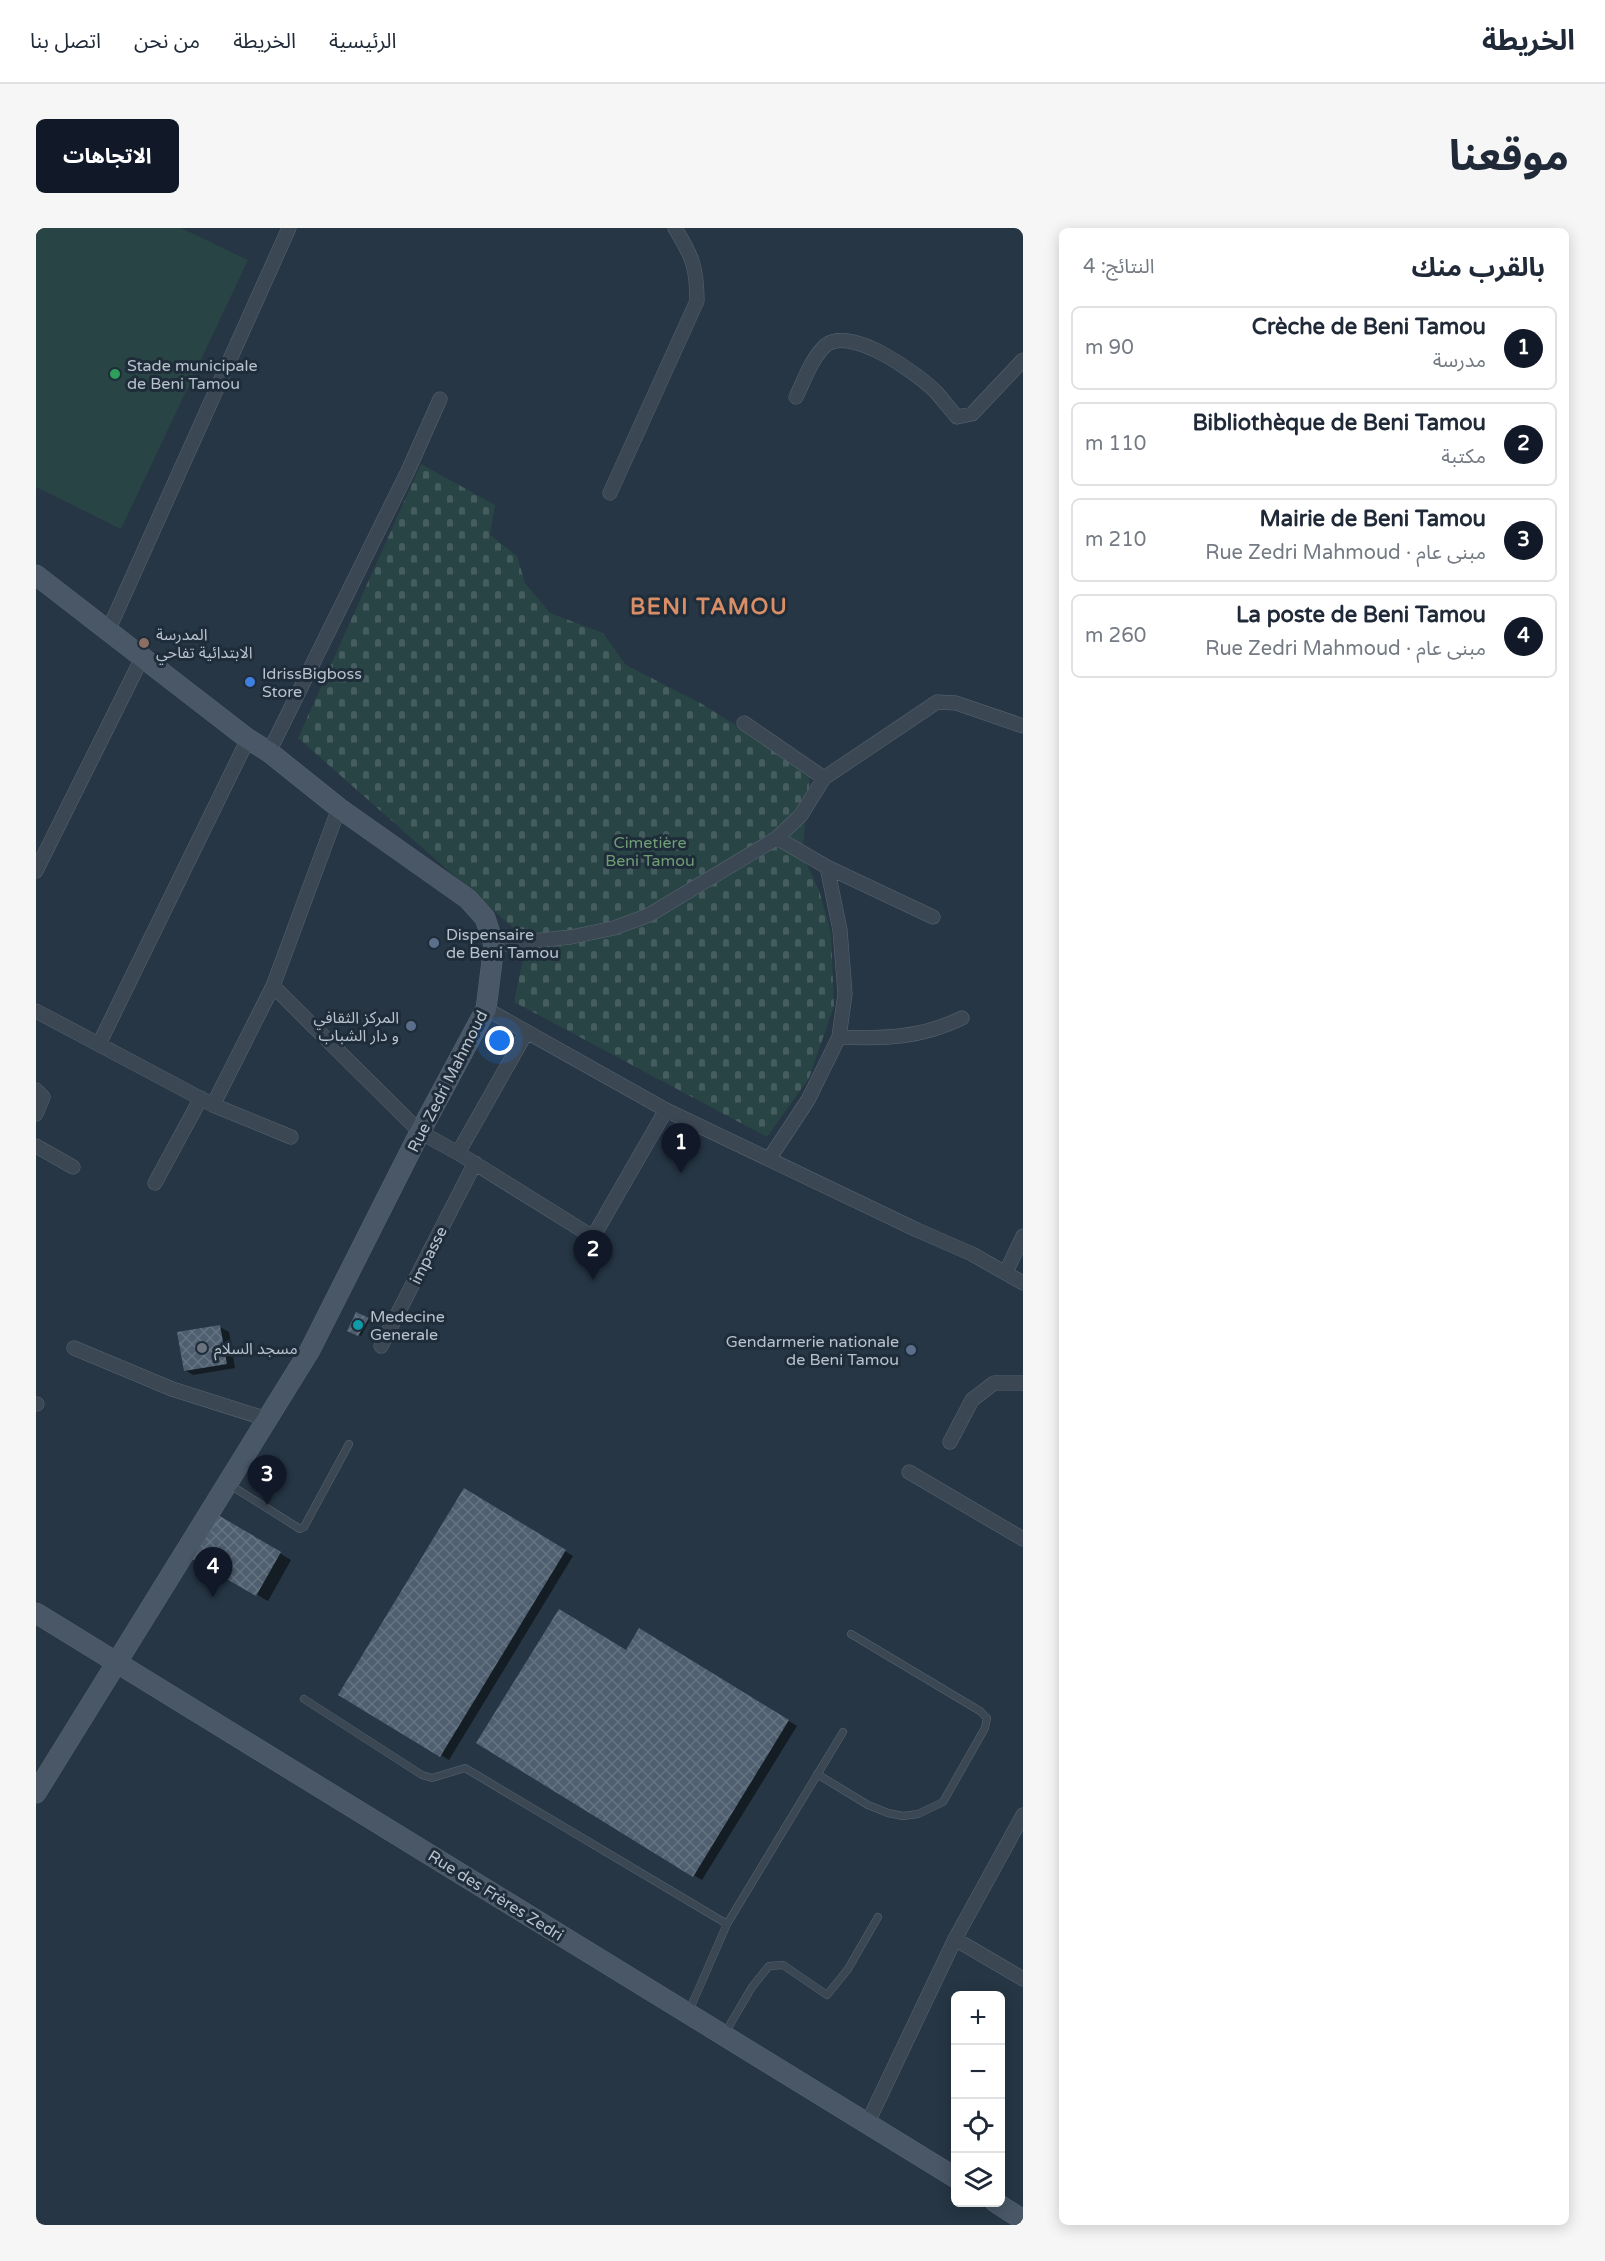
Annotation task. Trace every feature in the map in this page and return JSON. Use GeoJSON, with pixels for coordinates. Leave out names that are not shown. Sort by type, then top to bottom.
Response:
{"type":"FeatureCollection","features":[{"type":"Feature","properties":{"kind":"street"},"geometry":{"type":"LineString","coordinates":[[108,631],[289,228]]}},
{"type":"Feature","properties":{"kind":"street"},"geometry":{"type":"LineString","coordinates":[[610,493],[697,301],[697,275],[690,254],[675,228]]}},
{"type":"Feature","properties":{"kind":"street"},"geometry":{"type":"LineString","coordinates":[[796,397],[819,352],[829,343],[842,340],[854,341],[890,359],[927,385],[957,417],[972,414],[1023,360]]}},
{"type":"Feature","properties":{"kind":"street"},"geometry":{"type":"LineString","coordinates":[[269,752],[408,471],[440,399]]}},
{"type":"Feature","properties":{"kind":"street","name":"Rue Zedri Mahmoud"},"geometry":{"type":"LineString","coordinates":[[36,575],[339,808],[468,899],[485,918],[494,945],[486,1009],[420,1132],[310,1350],[36,1793]]}},
{"type":"Feature","properties":{"kind":"street"},"geometry":{"type":"LineString","coordinates":[[36,871],[142,658]]}},
{"type":"Feature","properties":{"kind":"street"},"geometry":{"type":"LineString","coordinates":[[494,945],[572,937],[614,928],[640,919],[777,838],[801,815],[824,778],[937,702],[956,704],[1023,726]]}},
{"type":"Feature","properties":{"kind":"street"},"geometry":{"type":"LineString","coordinates":[[744,723],[824,778]]}},
{"type":"Feature","properties":{"kind":"street"},"geometry":{"type":"LineString","coordinates":[[99,1044],[248,739]]}},
{"type":"Feature","properties":{"kind":"street"},"geometry":{"type":"LineString","coordinates":[[155,1183],[207,1101],[273,986],[339,808]]}},
{"type":"Feature","properties":{"kind":"street"},"geometry":{"type":"LineString","coordinates":[[777,838],[828,867],[933,917]]}},
{"type":"Feature","properties":{"kind":"street"},"geometry":{"type":"LineString","coordinates":[[769,1159],[808,1100],[839,1037],[844,994],[840,930],[828,867]]}},
{"type":"Feature","properties":{"kind":"street"},"geometry":{"type":"LineString","coordinates":[[273,986],[420,1132],[475,1163],[593,1237],[666,1110]]}},
{"type":"Feature","properties":{"kind":"street"},"geometry":{"type":"LineString","coordinates":[[486,1009],[666,1110],[972,1254],[1023,1283]]}},
{"type":"Feature","properties":{"kind":"street"},"geometry":{"type":"LineString","coordinates":[[36,1011],[207,1101],[291,1137]]}},
{"type":"Feature","properties":{"kind":"street"},"geometry":{"type":"LineString","coordinates":[[839,1037],[905,1036],[939,1029],[962,1018]]}},
{"type":"Feature","properties":{"kind":"street"},"geometry":{"type":"LineString","coordinates":[[458,1153],[526,1033]]}},
{"type":"Feature","properties":{"kind":"street"},"geometry":{"type":"LineString","coordinates":[[36,1090],[43,1097],[36,1114]]}},
{"type":"Feature","properties":{"kind":"street"},"geometry":{"type":"LineString","coordinates":[[36,1146],[73,1167]]}},
{"type":"Feature","properties":{"kind":"street","name":"impasse"},"geometry":{"type":"LineString","coordinates":[[381,1346],[475,1163]]}},
{"type":"Feature","properties":{"kind":"street"},"geometry":{"type":"LineString","coordinates":[[1006,1272],[1023,1236]]}},
{"type":"Feature","properties":{"kind":"street"},"geometry":{"type":"LineString","coordinates":[[74,1348],[172,1389],[267,1419]]}},
{"type":"Feature","properties":{"kind":"street"},"geometry":{"type":"LineString","coordinates":[[950,1442],[972,1400],[994,1383],[1023,1383]]}},
{"type":"Feature","properties":{"kind":"street"},"geometry":{"type":"LineString","coordinates":[[909,1472],[1023,1539]]}},
{"type":"Feature","properties":{"kind":"street","name":"Rue des Frères Zedri"},"geometry":{"type":"LineString","coordinates":[[36,1613],[951,2175]]}},
{"type":"Feature","properties":{"kind":"street"},"geometry":{"type":"LineString","coordinates":[[867,2124],[955,1939],[1023,1815]]}},
{"type":"Feature","properties":{"kind":"street"},"geometry":{"type":"LineString","coordinates":[[955,1939],[1023,1979]]}},
{"type":"Feature","properties":{"kind":"street"},"geometry":{"type":"LineString","coordinates":[[1002,2207],[1016,2218]]}},
{"type":"Feature","properties":{"kind":"lane"},"geometry":{"type":"LineString","coordinates":[[227,1483],[300,1529],[304,1527],[349,1444]]}},
{"type":"Feature","properties":{"kind":"lane"},"geometry":{"type":"LineString","coordinates":[[817,1774],[868,1805],[888,1813],[903,1816],[918,1814],[943,1802],[985,1728],[987,1718],[980,1711],[851,1634]]}},
{"type":"Feature","properties":{"kind":"lane"},"geometry":{"type":"LineString","coordinates":[[304,1699],[422,1775],[432,1778],[465,1768],[727,1924]]}},
{"type":"Feature","properties":{"kind":"lane"},"geometry":{"type":"LineString","coordinates":[[688,2013],[727,1924],[843,1732]]}},
{"type":"Feature","properties":{"kind":"lane"},"geometry":{"type":"LineString","coordinates":[[724,2036],[752,1987],[769,1965],[783,1965],[827,1995],[848,1969],[878,1917]]}},
{"type":"Feature","properties":{"kind":"green space","name":"Stade municipale de Beni Tamou"},"geometry":{"type":"Polygon","coordinates":[[[36,228],[181,228],[248,260],[121,529],[36,487],[36,228]]]}},
{"type":"Feature","properties":{"kind":"green space","name":"Cimetière Beni Tamou"},"geometry":{"type":"Polygon","coordinates":[[[421,464],[495,505],[490,535],[517,556],[525,583],[550,613],[603,633],[626,665],[702,704],[756,738],[810,777],[802,854],[819,890],[831,933],[834,1006],[809,1078],[767,1137],[514,1002],[527,940],[298,738],[421,464]]]}},
{"type":"Feature","properties":{"kind":"building","name":"Medecine Generale"},"geometry":{"type":"Polygon","coordinates":[[[356,1312],[369,1318],[358,1336],[347,1331],[356,1312]]]}},
{"type":"Feature","properties":{"kind":"building","name":"مسجد السلام"},"geometry":{"type":"Polygon","coordinates":[[[220,1325],[227,1364],[184,1371],[177,1332],[220,1325]]]}},
{"type":"Feature","properties":{"kind":"building"},"geometry":{"type":"Polygon","coordinates":[[[464,1488],[566,1550],[440,1757],[338,1695],[464,1488]]]}},
{"type":"Feature","properties":{"kind":"building"},"geometry":{"type":"Polygon","coordinates":[[[218,1515],[281,1552],[256,1596],[192,1559],[218,1515]]]}},
{"type":"Feature","properties":{"kind":"building"},"geometry":{"type":"Polygon","coordinates":[[[559,1609],[626,1650],[639,1628],[789,1720],[693,1877],[476,1743],[559,1609]]]}},
{"type":"Feature","properties":{"kind":"place","name":"Stade municipale de Beni Tamou"},"geometry":{"type":"Point","coordinates":[115,374]}},
{"type":"Feature","properties":{"kind":"place","name":"المدرسة الابتدائية تفاحي"},"geometry":{"type":"Point","coordinates":[144,643]}},
{"type":"Feature","properties":{"kind":"place","name":"IdrissBigboss Store"},"geometry":{"type":"Point","coordinates":[250,682]}},
{"type":"Feature","properties":{"kind":"place","name":"Dispensaire de Beni Tamou"},"geometry":{"type":"Point","coordinates":[434,943]}},
{"type":"Feature","properties":{"kind":"place","name":"المركز الثقافي و دار الشباب"},"geometry":{"type":"Point","coordinates":[411,1026]}},
{"type":"Feature","properties":{"kind":"place","name":"Crèche de Beni Tamou"},"geometry":{"type":"Point","coordinates":[681,1173]}},
{"type":"Feature","properties":{"kind":"place","name":"Bibliothèque de Beni Tamou"},"geometry":{"type":"Point","coordinates":[593,1280]}},
{"type":"Feature","properties":{"kind":"place","name":"Medecine Generale"},"geometry":{"type":"Point","coordinates":[358,1325]}},
{"type":"Feature","properties":{"kind":"place","name":"مسجد السلام"},"geometry":{"type":"Point","coordinates":[202,1348]}},
{"type":"Feature","properties":{"kind":"place","name":"Gendarmerie nationale de Beni Tamou"},"geometry":{"type":"Point","coordinates":[911,1350]}},
{"type":"Feature","properties":{"kind":"place","name":"Mairie de Beni Tamou"},"geometry":{"type":"Point","coordinates":[267,1505]}},
{"type":"Feature","properties":{"kind":"place","name":"La poste de Beni Tamou"},"geometry":{"type":"Point","coordinates":[213,1597]}},
{"type":"Feature","properties":{"kind":"district","name":"BENI TAMOU"},"geometry":{"type":"Point","coordinates":[709,606]}}]}
